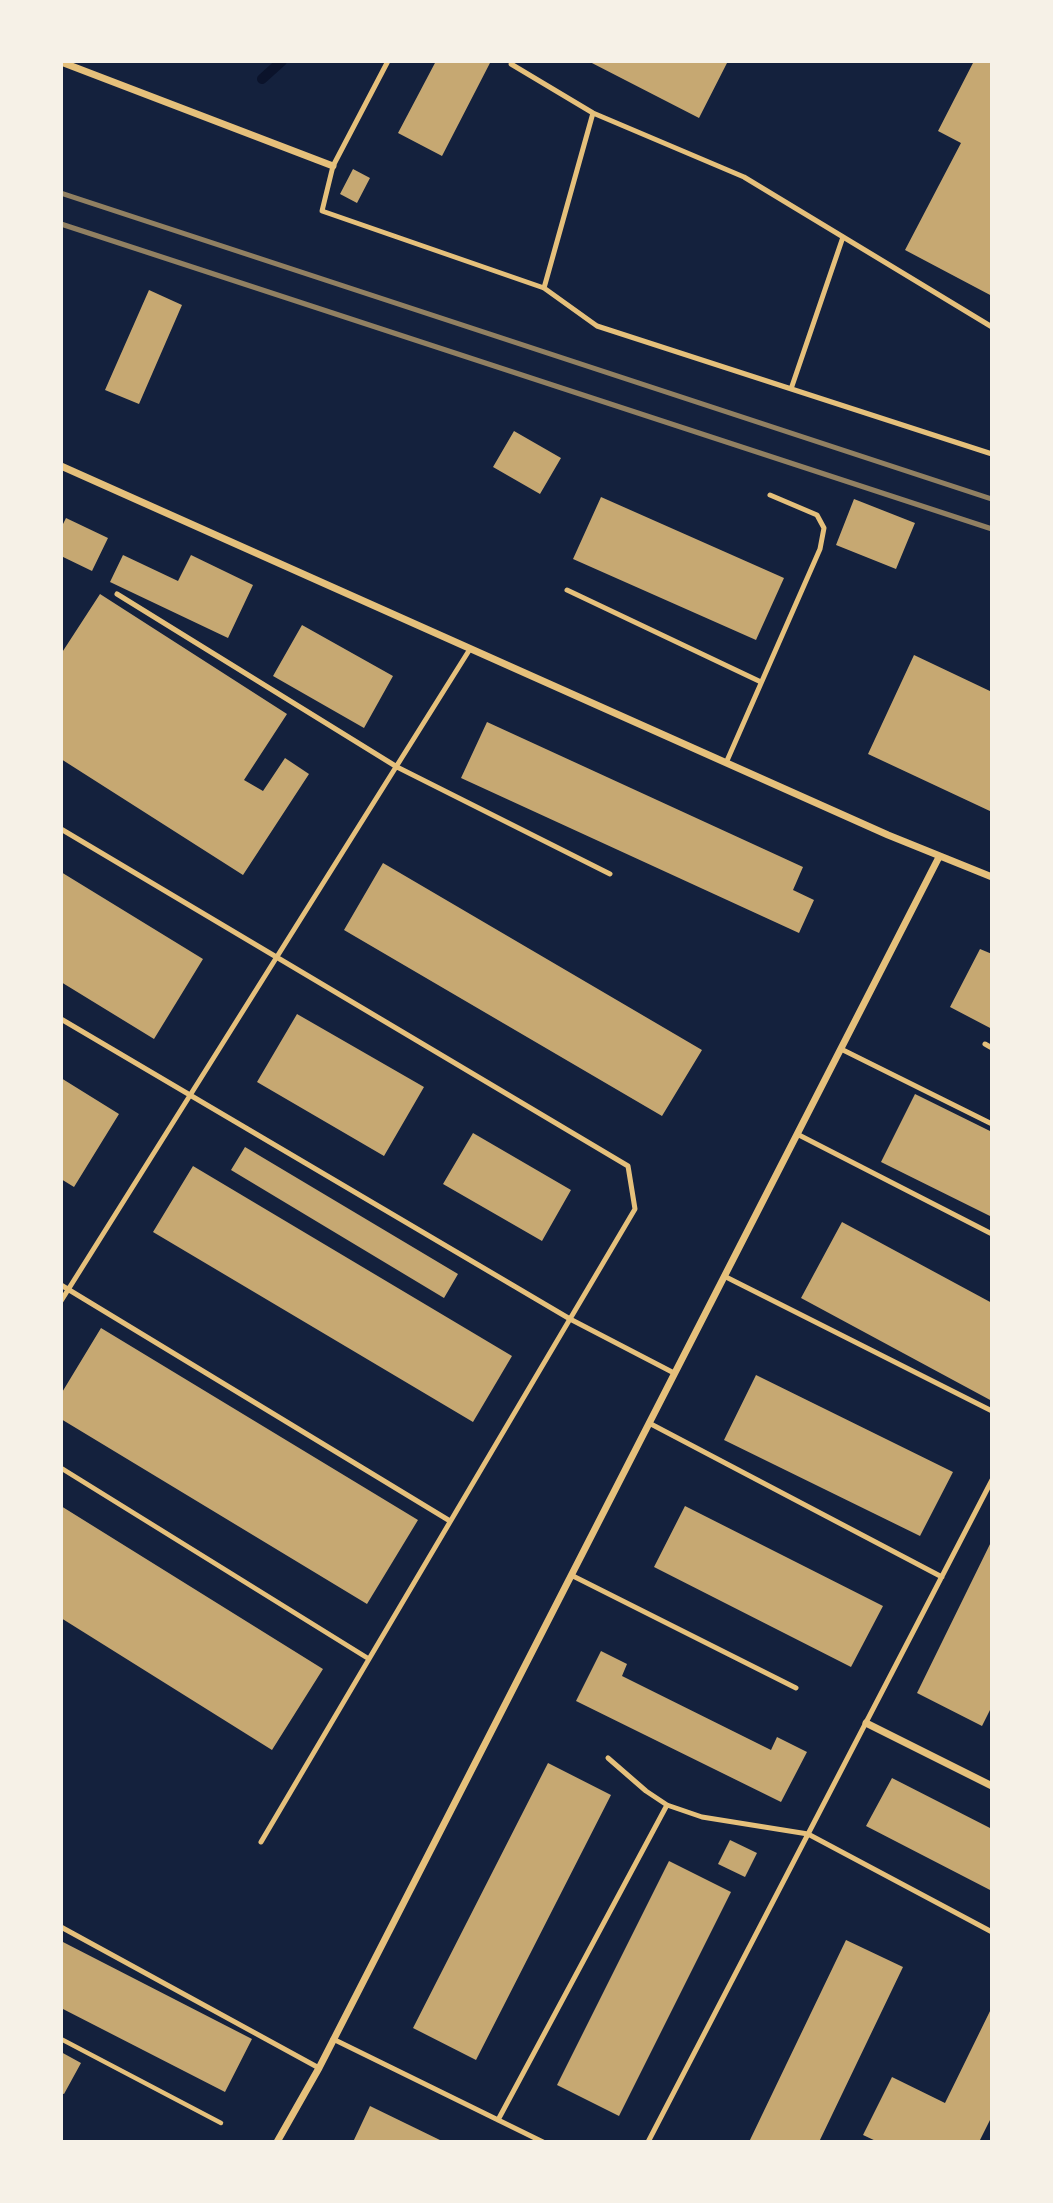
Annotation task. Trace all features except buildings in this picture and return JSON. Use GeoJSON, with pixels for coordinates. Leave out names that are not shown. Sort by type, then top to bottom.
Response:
{"type":"FeatureCollection","features":[{"type":"Feature","properties":{"kind":"street"},"geometry":{"type":"LineString","coordinates":[[61,62],[332,166]]}},
{"type":"Feature","properties":{"kind":"street"},"geometry":{"type":"LineString","coordinates":[[61,467],[939,858],[992,877]]}},
{"type":"Feature","properties":{"kind":"street"},"geometry":{"type":"LineString","coordinates":[[277,2142],[319,2068],[939,858]]}},
{"type":"Feature","properties":{"kind":"street"},"geometry":{"type":"LineString","coordinates":[[866,1723],[992,1786]]}},
{"type":"Feature","properties":{"kind":"lane"},"geometry":{"type":"LineString","coordinates":[[388,61],[332,166],[322,211],[544,288],[597,326],[992,454]]}},
{"type":"Feature","properties":{"kind":"lane"},"geometry":{"type":"LineString","coordinates":[[512,61],[511,64],[593,113],[744,177],[992,327]]}},
{"type":"Feature","properties":{"kind":"lane"},"geometry":{"type":"LineString","coordinates":[[544,288],[593,113]]}},
{"type":"Feature","properties":{"kind":"lane"},"geometry":{"type":"LineString","coordinates":[[791,389],[844,237]]}},
{"type":"Feature","properties":{"kind":"lane"},"geometry":{"type":"LineString","coordinates":[[726,762],[820,549],[824,528],[817,515],[770,495]]}},
{"type":"Feature","properties":{"kind":"lane"},"geometry":{"type":"LineString","coordinates":[[567,590],[761,682]]}},
{"type":"Feature","properties":{"kind":"lane"},"geometry":{"type":"LineString","coordinates":[[117,594],[397,767],[610,874]]}},
{"type":"Feature","properties":{"kind":"lane"},"geometry":{"type":"LineString","coordinates":[[61,1301],[470,649]]}},
{"type":"Feature","properties":{"kind":"lane"},"geometry":{"type":"LineString","coordinates":[[61,829],[628,1166],[635,1209],[261,1842]]}},
{"type":"Feature","properties":{"kind":"lane"},"geometry":{"type":"LineString","coordinates":[[61,1019],[570,1319],[674,1373]]}},
{"type":"Feature","properties":{"kind":"lane"},"geometry":{"type":"LineString","coordinates":[[985,1044],[992,1048]]}},
{"type":"Feature","properties":{"kind":"lane"},"geometry":{"type":"LineString","coordinates":[[841,1049],[992,1125]]}},
{"type":"Feature","properties":{"kind":"lane"},"geometry":{"type":"LineString","coordinates":[[797,1134],[992,1234]]}},
{"type":"Feature","properties":{"kind":"lane"},"geometry":{"type":"LineString","coordinates":[[724,1276],[992,1411]]}},
{"type":"Feature","properties":{"kind":"lane"},"geometry":{"type":"LineString","coordinates":[[61,1285],[450,1521]]}},
{"type":"Feature","properties":{"kind":"lane"},"geometry":{"type":"LineString","coordinates":[[649,1423],[942,1577]]}},
{"type":"Feature","properties":{"kind":"lane"},"geometry":{"type":"LineString","coordinates":[[61,1468],[369,1659]]}},
{"type":"Feature","properties":{"kind":"lane"},"geometry":{"type":"LineString","coordinates":[[648,2142],[992,1480]]}},
{"type":"Feature","properties":{"kind":"lane"},"geometry":{"type":"LineString","coordinates":[[571,1575],[796,1688]]}},
{"type":"Feature","properties":{"kind":"lane"},"geometry":{"type":"LineString","coordinates":[[608,1758],[646,1791],[667,1805],[702,1817],[808,1834],[992,1932]]}},
{"type":"Feature","properties":{"kind":"lane"},"geometry":{"type":"LineString","coordinates":[[498,2120],[667,1805]]}},
{"type":"Feature","properties":{"kind":"lane"},"geometry":{"type":"LineString","coordinates":[[61,1927],[319,2068]]}},
{"type":"Feature","properties":{"kind":"lane"},"geometry":{"type":"LineString","coordinates":[[333,2039],[543,2142]]}},
{"type":"Feature","properties":{"kind":"path"},"geometry":{"type":"LineString","coordinates":[[61,2039],[221,2123]]}},
{"type":"Feature","properties":{"kind":"waterway"},"geometry":{"type":"LineString","coordinates":[[262,79],[282,61]]}},
{"type":"Feature","properties":{"kind":"railway"},"geometry":{"type":"LineString","coordinates":[[61,193],[992,499]]}},
{"type":"Feature","properties":{"kind":"railway"},"geometry":{"type":"LineString","coordinates":[[61,224],[992,529]]}}]}
